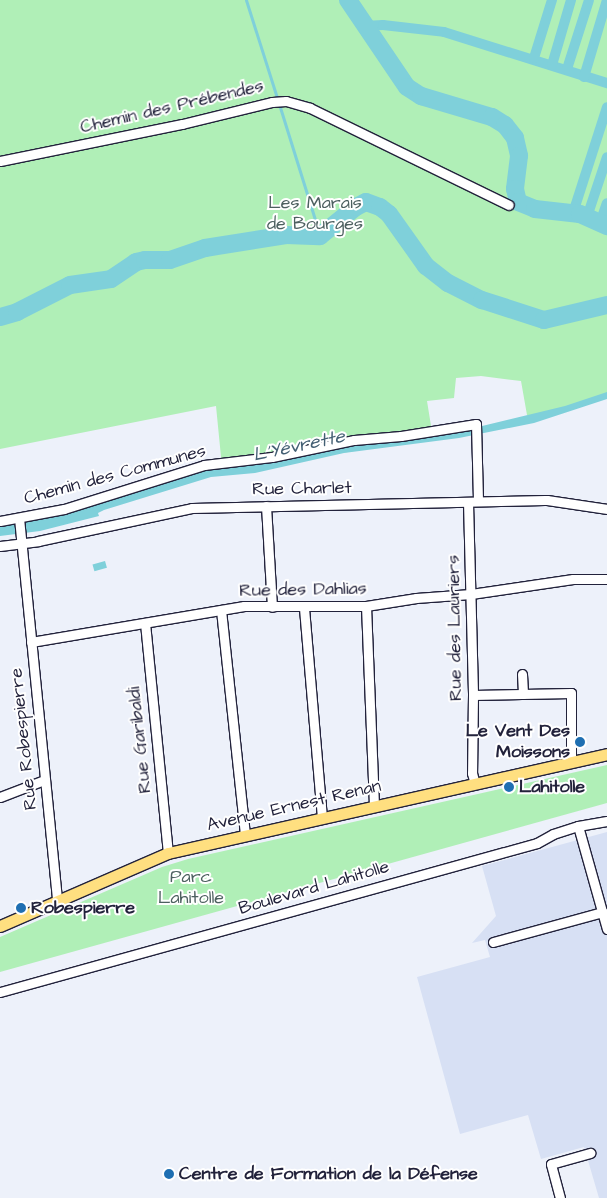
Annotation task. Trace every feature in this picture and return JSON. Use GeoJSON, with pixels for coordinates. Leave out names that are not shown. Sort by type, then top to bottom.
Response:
{"type":"FeatureCollection","features":[{"type":"Feature","properties":{"kind":"main road","name":"Avenue Ernest Renan"},"geometry":{"type":"LineString","coordinates":[[0,926],[168,853],[322,816],[607,754]]}},
{"type":"Feature","properties":{"kind":"street","name":"Chemin des Prébendes"},"geometry":{"type":"LineString","coordinates":[[0,161],[182,124],[272,102],[286,101],[310,108],[509,205]]}},
{"type":"Feature","properties":{"kind":"street","name":"Chemin des Communes"},"geometry":{"type":"LineString","coordinates":[[0,521],[19,519],[64,509],[204,465],[272,456],[354,440],[476,429],[478,501]]}},
{"type":"Feature","properties":{"kind":"street","name":"Rue Charlet"},"geometry":{"type":"LineString","coordinates":[[0,546],[20,540],[178,511],[266,506],[547,500],[607,509]]}},
{"type":"Feature","properties":{"kind":"street","name":"Rue des Lauriers"},"geometry":{"type":"LineString","coordinates":[[468,502],[473,695],[472,772],[475,784]]}},
{"type":"Feature","properties":{"kind":"street"},"geometry":{"type":"LineString","coordinates":[[266,506],[272,607]]}},
{"type":"Feature","properties":{"kind":"street","name":"Rue Robespierre"},"geometry":{"type":"LineString","coordinates":[[19,519],[57,900]]}},
{"type":"Feature","properties":{"kind":"street","name":"Rue des Dahlias"},"geometry":{"type":"LineString","coordinates":[[31,642],[244,606],[304,608],[366,606],[416,598],[471,594],[573,579],[607,579]]}},
{"type":"Feature","properties":{"kind":"street"},"geometry":{"type":"LineString","coordinates":[[366,606],[374,806]]}},
{"type":"Feature","properties":{"kind":"street"},"geometry":{"type":"LineString","coordinates":[[304,608],[322,816]]}},
{"type":"Feature","properties":{"kind":"street"},"geometry":{"type":"LineString","coordinates":[[221,610],[245,834]]}},
{"type":"Feature","properties":{"kind":"street","name":"Rue Garibaldi"},"geometry":{"type":"LineString","coordinates":[[145,623],[168,853]]}},
{"type":"Feature","properties":{"kind":"street"},"geometry":{"type":"LineString","coordinates":[[522,674],[523,694]]}},
{"type":"Feature","properties":{"kind":"street"},"geometry":{"type":"LineString","coordinates":[[473,695],[571,693],[571,762]]}},
{"type":"Feature","properties":{"kind":"street"},"geometry":{"type":"LineString","coordinates":[[0,797],[44,780]]}},
{"type":"Feature","properties":{"kind":"street","name":"Boulevard Lahitolle"},"geometry":{"type":"LineString","coordinates":[[0,992],[528,845],[578,826],[607,820]]}},
{"type":"Feature","properties":{"kind":"street"},"geometry":{"type":"LineString","coordinates":[[578,826],[607,929]]}},
{"type":"Feature","properties":{"kind":"street"},"geometry":{"type":"LineString","coordinates":[[493,942],[602,912]]}},
{"type":"Feature","properties":{"kind":"street"},"geometry":{"type":"LineString","coordinates":[[560,1198],[550,1164],[590,1153]]}},
{"type":"Feature","properties":{"kind":"shaded area"},"geometry":{"type":"Polygon","coordinates":[[[607,832],[607,1198],[599,1198],[584,1147],[541,1159],[528,1115],[460,1134],[417,977],[490,957],[485,940],[472,943],[496,916],[482,866],[607,832]]]}},
{"type":"Feature","properties":{"kind":"green space","name":"Les Marais de Bourges"},"geometry":{"type":"Polygon","coordinates":[[[0,0],[607,0],[607,397],[538,416],[527,415],[521,381],[481,376],[456,378],[454,398],[427,401],[433,438],[227,472],[222,467],[216,406],[0,449],[0,0]]]}},
{"type":"Feature","properties":{"kind":"green space","name":"Parc Lahitolle"},"geometry":{"type":"Polygon","coordinates":[[[607,765],[607,803],[0,972],[0,937],[162,867],[188,859],[607,765]]]}},
{"type":"Feature","properties":{"kind":"water"},"geometry":{"type":"Polygon","coordinates":[[[320,233],[322,239],[292,240],[207,253],[170,265],[144,264],[117,284],[71,290],[18,318],[0,322],[0,317],[17,313],[66,285],[108,281],[140,260],[169,260],[207,247],[320,233]]]}},
{"type":"Feature","properties":{"kind":"water"},"geometry":{"type":"Polygon","coordinates":[[[607,392],[607,399],[534,423],[459,438],[344,453],[255,473],[211,477],[104,510],[98,513],[99,516],[40,531],[0,536],[0,525],[37,520],[83,509],[203,470],[255,464],[306,452],[478,427],[565,406],[607,392]]]}},
{"type":"Feature","properties":{"kind":"water"},"geometry":{"type":"Polygon","coordinates":[[[105,561],[107,568],[94,571],[93,565],[105,561]]]}},
{"type":"Feature","properties":{"kind":"waterway"},"geometry":{"type":"LineString","coordinates":[[246,0],[277,98]]}},
{"type":"Feature","properties":{"kind":"waterway"},"geometry":{"type":"LineString","coordinates":[[348,0],[407,87],[421,96],[492,117],[505,125],[515,138],[519,156],[515,189],[518,202],[535,209],[580,214],[607,226]]}},
{"type":"Feature","properties":{"kind":"waterway"},"geometry":{"type":"LineString","coordinates":[[534,58],[552,0]]}},
{"type":"Feature","properties":{"kind":"waterway"},"geometry":{"type":"LineString","coordinates":[[552,65],[571,0]]}},
{"type":"Feature","properties":{"kind":"waterway"},"geometry":{"type":"LineString","coordinates":[[567,69],[589,0]]}},
{"type":"Feature","properties":{"kind":"waterway"},"geometry":{"type":"LineString","coordinates":[[584,77],[607,0]]}},
{"type":"Feature","properties":{"kind":"waterway"},"geometry":{"type":"LineString","coordinates":[[364,26],[383,25],[444,32],[607,83]]}},
{"type":"Feature","properties":{"kind":"waterway"},"geometry":{"type":"LineString","coordinates":[[279,104],[320,236]]}},
{"type":"Feature","properties":{"kind":"waterway"},"geometry":{"type":"LineString","coordinates":[[573,213],[607,107]]}},
{"type":"Feature","properties":{"kind":"waterway"},"geometry":{"type":"LineString","coordinates":[[587,217],[607,157]]}},
{"type":"Feature","properties":{"kind":"waterway"},"geometry":{"type":"LineString","coordinates":[[0,317],[17,312],[70,285],[111,279],[136,262],[170,260],[205,248],[286,235],[320,236],[356,207],[366,202],[380,207],[389,214],[426,266],[448,283],[482,300],[544,320],[607,305]]}},
{"type":"Feature","properties":{"kind":"waterway"},"geometry":{"type":"LineString","coordinates":[[600,223],[607,203]]}},
{"type":"Feature","properties":{"kind":"place","name":"Le Vent Des Moissons"},"geometry":{"type":"Point","coordinates":[580,742]}},
{"type":"Feature","properties":{"kind":"place","name":"Lahitolle"},"geometry":{"type":"Point","coordinates":[509,787]}},
{"type":"Feature","properties":{"kind":"place","name":"Robespierre"},"geometry":{"type":"Point","coordinates":[21,908]}},
{"type":"Feature","properties":{"kind":"place","name":"Centre de Formation de la Défense"},"geometry":{"type":"Point","coordinates":[169,1174]}},
{"type":"Feature","properties":{"kind":"water label","name":"L'Yévrette"},"geometry":{"type":"Point","coordinates":[299,446]}}]}
